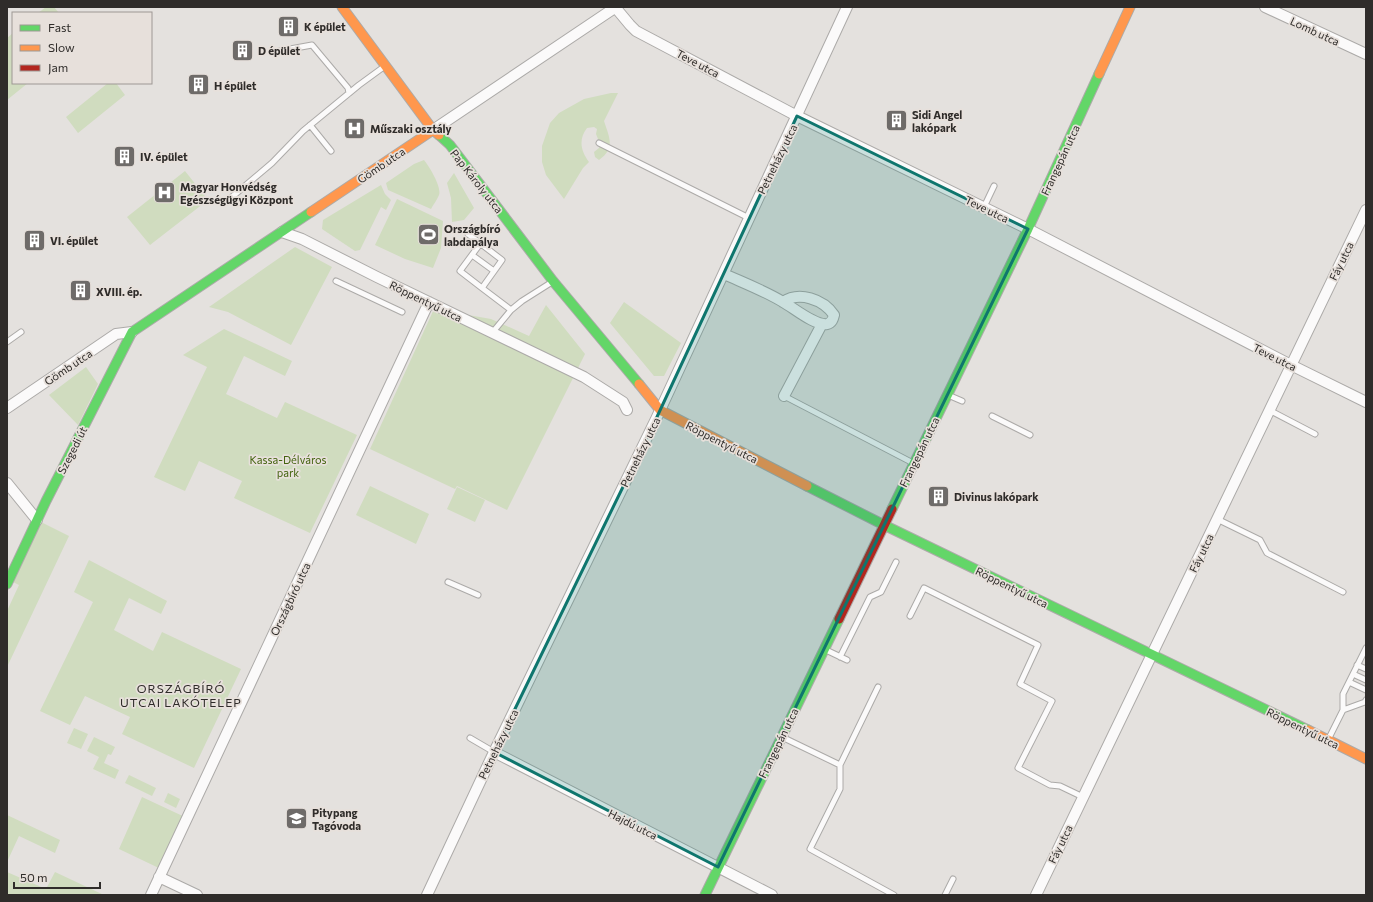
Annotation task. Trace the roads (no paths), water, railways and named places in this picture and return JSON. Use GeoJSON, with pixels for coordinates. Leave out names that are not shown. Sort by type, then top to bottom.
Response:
{"type":"FeatureCollection","features":[{"type":"Feature","properties":{"kind":"street","name":"Pap Károly utca"},"geometry":{"type":"LineString","coordinates":[[342,7],[434,130],[450,146],[553,281],[660,410]]}},
{"type":"Feature","properties":{"kind":"street","name":"Teve utca"},"geometry":{"type":"LineString","coordinates":[[616,7],[636,31],[797,116],[1028,229],[1291,365],[1366,402]]}},
{"type":"Feature","properties":{"kind":"street","name":"Gömb utca"},"geometry":{"type":"LineString","coordinates":[[7,408],[116,334],[132,332],[146,323],[616,7]]}},
{"type":"Feature","properties":{"kind":"street","name":"Petneházy utca"},"geometry":{"type":"LineString","coordinates":[[427,895],[494,752],[660,410],[847,7]]}},
{"type":"Feature","properties":{"kind":"street","name":"Frangepán utca"},"geometry":{"type":"LineString","coordinates":[[705,895],[1028,229],[1130,7]]}},
{"type":"Feature","properties":{"kind":"street","name":"Lomb utca"},"geometry":{"type":"LineString","coordinates":[[1265,7],[1366,54]]}},
{"type":"Feature","properties":{"kind":"street","name":"Fáy utca"},"geometry":{"type":"LineString","coordinates":[[1036,895],[1366,210]]}},
{"type":"Feature","properties":{"kind":"street","name":"Röppentyű utca"},"geometry":{"type":"LineString","coordinates":[[282,232],[302,239],[584,377],[623,402],[627,410]]}},
{"type":"Feature","properties":{"kind":"street"},"geometry":{"type":"LineString","coordinates":[[724,274],[783,302],[805,317],[822,324],[826,325],[830,323],[834,315],[823,304],[812,299],[790,297],[783,302]]}},
{"type":"Feature","properties":{"kind":"street","name":"Országbíró utca"},"geometry":{"type":"LineString","coordinates":[[151,895],[429,302]]}},
{"type":"Feature","properties":{"kind":"street"},"geometry":{"type":"LineString","coordinates":[[784,396],[822,324]]}},
{"type":"Feature","properties":{"kind":"street","name":"Szegedi út"},"geometry":{"type":"LineString","coordinates":[[7,584],[37,520],[132,332]]}},
{"type":"Feature","properties":{"kind":"street","name":"Röppentyű utca"},"geometry":{"type":"LineString","coordinates":[[660,410],[884,525],[1366,759]]}},
{"type":"Feature","properties":{"kind":"street"},"geometry":{"type":"LineString","coordinates":[[7,483],[37,520]]}},
{"type":"Feature","properties":{"kind":"street","name":"Hajdú utca"},"geometry":{"type":"LineString","coordinates":[[494,752],[772,895]]}},
{"type":"Feature","properties":{"kind":"street"},"geometry":{"type":"LineString","coordinates":[[159,877],[197,895]]}},
{"type":"Feature","properties":{"kind":"lane"},"geometry":{"type":"LineString","coordinates":[[279,51],[312,45],[348,88],[349,93]]}},
{"type":"Feature","properties":{"kind":"lane"},"geometry":{"type":"LineString","coordinates":[[226,202],[272,163],[310,125],[386,65]]}},
{"type":"Feature","properties":{"kind":"lane"},"geometry":{"type":"LineString","coordinates":[[310,125],[331,151]]}},
{"type":"Feature","properties":{"kind":"lane"},"geometry":{"type":"LineString","coordinates":[[599,143],[749,218]]}},
{"type":"Feature","properties":{"kind":"lane"},"geometry":{"type":"LineString","coordinates":[[984,207],[994,186]]}},
{"type":"Feature","properties":{"kind":"lane"},"geometry":{"type":"LineString","coordinates":[[468,234],[502,260],[482,288]]}},
{"type":"Feature","properties":{"kind":"lane"},"geometry":{"type":"LineString","coordinates":[[480,244],[460,271],[511,310]]}},
{"type":"Feature","properties":{"kind":"lane"},"geometry":{"type":"LineString","coordinates":[[472,255],[494,271]]}},
{"type":"Feature","properties":{"kind":"lane"},"geometry":{"type":"LineString","coordinates":[[336,281],[402,312]]}},
{"type":"Feature","properties":{"kind":"lane"},"geometry":{"type":"LineString","coordinates":[[492,333],[511,310],[553,281]]}},
{"type":"Feature","properties":{"kind":"lane"},"geometry":{"type":"LineString","coordinates":[[7,342],[21,332]]}},
{"type":"Feature","properties":{"kind":"lane"},"geometry":{"type":"LineString","coordinates":[[948,394],[962,401]]}},
{"type":"Feature","properties":{"kind":"lane"},"geometry":{"type":"LineString","coordinates":[[784,396],[914,464]]}},
{"type":"Feature","properties":{"kind":"lane"},"geometry":{"type":"LineString","coordinates":[[1269,410],[1315,434]]}},
{"type":"Feature","properties":{"kind":"lane"},"geometry":{"type":"LineString","coordinates":[[992,416],[1030,435]]}},
{"type":"Feature","properties":{"kind":"lane"},"geometry":{"type":"LineString","coordinates":[[1217,519],[1260,540],[1267,552],[1343,592]]}},
{"type":"Feature","properties":{"kind":"lane"},"geometry":{"type":"LineString","coordinates":[[840,657],[870,597],[881,592],[896,562]]}},
{"type":"Feature","properties":{"kind":"lane"},"geometry":{"type":"LineString","coordinates":[[448,582],[478,595]]}},
{"type":"Feature","properties":{"kind":"lane"},"geometry":{"type":"LineString","coordinates":[[910,616],[924,588],[1038,646],[1020,684],[1052,701],[1018,768],[1050,785],[1060,786],[1083,797]]}},
{"type":"Feature","properties":{"kind":"lane"},"geometry":{"type":"LineString","coordinates":[[1328,741],[1343,710],[1343,694],[1357,665],[1364,658],[1366,648]]}},
{"type":"Feature","properties":{"kind":"lane"},"geometry":{"type":"LineString","coordinates":[[824,649],[847,660]]}},
{"type":"Feature","properties":{"kind":"lane"},"geometry":{"type":"LineString","coordinates":[[1357,665],[1366,669]]}},
{"type":"Feature","properties":{"kind":"lane"},"geometry":{"type":"LineString","coordinates":[[1353,674],[1366,680]]}},
{"type":"Feature","properties":{"kind":"lane"},"geometry":{"type":"LineString","coordinates":[[1349,682],[1366,690]]}},
{"type":"Feature","properties":{"kind":"lane"},"geometry":{"type":"LineString","coordinates":[[878,687],[840,765],[840,789],[810,849],[894,895]]}},
{"type":"Feature","properties":{"kind":"lane"},"geometry":{"type":"LineString","coordinates":[[1343,710],[1365,702],[1366,700]]}},
{"type":"Feature","properties":{"kind":"lane"},"geometry":{"type":"LineString","coordinates":[[781,737],[840,765]]}},
{"type":"Feature","properties":{"kind":"lane"},"geometry":{"type":"LineString","coordinates":[[470,738],[494,752]]}},
{"type":"Feature","properties":{"kind":"lane"},"geometry":{"type":"LineString","coordinates":[[945,895],[953,879]]}},
{"type":"Feature","properties":{"kind":"place","name":"K épület"},"geometry":{"type":"Point","coordinates":[288,26]}},
{"type":"Feature","properties":{"kind":"place","name":"D épület"},"geometry":{"type":"Point","coordinates":[242,50]}},
{"type":"Feature","properties":{"kind":"place","name":"H épület"},"geometry":{"type":"Point","coordinates":[199,85]}},
{"type":"Feature","properties":{"kind":"place","name":"Sidi Angel lakópark"},"geometry":{"type":"Point","coordinates":[896,120]}},
{"type":"Feature","properties":{"kind":"place","name":"Műszaki osztály"},"geometry":{"type":"Point","coordinates":[355,128]}},
{"type":"Feature","properties":{"kind":"place","name":"IV. épület"},"geometry":{"type":"Point","coordinates":[125,156]}},
{"type":"Feature","properties":{"kind":"place","name":"Magyar Honvédség Egészségügyi Központ"},"geometry":{"type":"Point","coordinates":[165,192]}},
{"type":"Feature","properties":{"kind":"place","name":"Országbíró labdapálya"},"geometry":{"type":"Point","coordinates":[429,234]}},
{"type":"Feature","properties":{"kind":"place","name":"VI. épület"},"geometry":{"type":"Point","coordinates":[35,240]}},
{"type":"Feature","properties":{"kind":"place","name":"XVIII. ép."},"geometry":{"type":"Point","coordinates":[81,291]}},
{"type":"Feature","properties":{"kind":"place","name":"Divinus lakópark"},"geometry":{"type":"Point","coordinates":[939,496]}},
{"type":"Feature","properties":{"kind":"place","name":"Pitypang Tagóvoda"},"geometry":{"type":"Point","coordinates":[296,818]}},
{"type":"Feature","properties":{"kind":"district","name":"ORSZÁGBÍRÓ UTCAI LAKÓTELEP"},"geometry":{"type":"Point","coordinates":[181,695]}},
{"type":"Feature","properties":{"kind":"park label","name":"Kassa-Délváros park"},"geometry":{"type":"Point","coordinates":[288,465]}}]}
